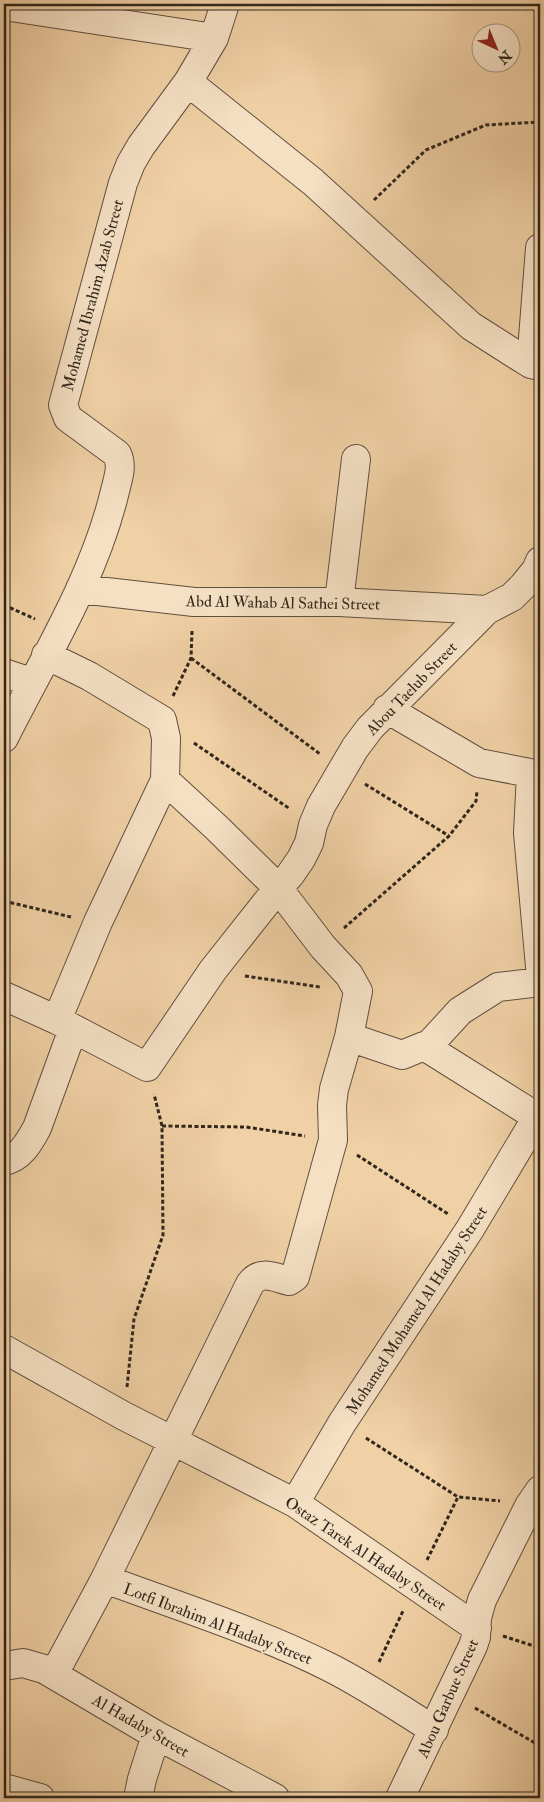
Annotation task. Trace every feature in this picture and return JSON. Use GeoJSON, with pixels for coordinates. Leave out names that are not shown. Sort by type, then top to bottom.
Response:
{"type":"FeatureCollection","features":[{"type":"Feature","properties":{"kind":"street","name":"Mohamed Ibrahim Azab Street"},"geometry":{"type":"LineString","coordinates":[[4,738],[80,589],[110,509],[120,468],[120,460],[116,454],[68,418],[62,404],[123,183],[131,163],[141,146],[188,82],[214,38],[225,4]]}},
{"type":"Feature","properties":{"kind":"street"},"geometry":{"type":"LineString","coordinates":[[4,6],[214,38]]}},
{"type":"Feature","properties":{"kind":"street"},"geometry":{"type":"LineString","coordinates":[[188,82],[306,177],[471,326],[536,365],[540,248]]}},
{"type":"Feature","properties":{"kind":"street"},"geometry":{"type":"LineString","coordinates":[[339,602],[356,458]]}},
{"type":"Feature","properties":{"kind":"street","name":"Abou Taelub Street"},"geometry":{"type":"LineString","coordinates":[[147,1067],[213,970],[301,859],[309,843],[313,825],[321,806],[370,728],[487,610],[512,597],[536,570],[540,561]]}},
{"type":"Feature","properties":{"kind":"street","name":"Abd Al Wahab Al Sathei Street"},"geometry":{"type":"LineString","coordinates":[[80,589],[194,602],[339,602],[487,610]]}},
{"type":"Feature","properties":{"kind":"street"},"geometry":{"type":"LineString","coordinates":[[4,1161],[12,1160],[21,1151],[30,1141],[37,1128],[65,1024],[98,922],[165,780],[166,738],[162,720],[89,676],[46,655]]}},
{"type":"Feature","properties":{"kind":"street"},"geometry":{"type":"LineString","coordinates":[[4,673],[32,682]]}},
{"type":"Feature","properties":{"kind":"street"},"geometry":{"type":"LineString","coordinates":[[387,709],[479,763],[536,775],[528,833],[540,967]]}},
{"type":"Feature","properties":{"kind":"street"},"geometry":{"type":"LineString","coordinates":[[54,1674],[105,1579],[253,1280],[257,1276],[266,1274],[287,1281],[295,1277],[333,1140],[332,1105],[334,1089],[349,1037],[358,990],[349,975],[322,947],[278,888],[165,780]]}},
{"type":"Feature","properties":{"kind":"street"},"geometry":{"type":"LineString","coordinates":[[349,1037],[402,1055],[408,1054],[420,1047],[427,1048],[460,1011],[498,987],[540,982]]}},
{"type":"Feature","properties":{"kind":"street"},"geometry":{"type":"LineString","coordinates":[[4,996],[102,1042],[147,1067]]}},
{"type":"Feature","properties":{"kind":"street","name":"Mohamed Mohamed Al Hadaby Street"},"geometry":{"type":"LineString","coordinates":[[295,1503],[342,1423],[470,1229],[536,1117],[427,1048]]}},
{"type":"Feature","properties":{"kind":"street","name":"Ostaz Tarek Al Hadaby Street"},"geometry":{"type":"LineString","coordinates":[[4,1350],[173,1442],[295,1503],[477,1628]]}},
{"type":"Feature","properties":{"kind":"street","name":"Abou Garbue Street"},"geometry":{"type":"LineString","coordinates":[[400,1798],[473,1646],[482,1600],[536,1502]]}},
{"type":"Feature","properties":{"kind":"street","name":"Lotfi Ibrahim Al Hadaby Street"},"geometry":{"type":"LineString","coordinates":[[105,1579],[248,1631],[328,1666],[367,1687],[434,1730]]}},
{"type":"Feature","properties":{"kind":"street","name":"Al Hadaby Street"},"geometry":{"type":"LineString","coordinates":[[4,1666],[22,1663],[44,1669],[156,1736],[275,1798]]}},
{"type":"Feature","properties":{"kind":"street"},"geometry":{"type":"LineString","coordinates":[[138,1798],[156,1736]]}},
{"type":"Feature","properties":{"kind":"street"},"geometry":{"type":"LineString","coordinates":[[4,1788],[40,1798]]}},
{"type":"Feature","properties":{"kind":"path"},"geometry":{"type":"LineString","coordinates":[[354,219],[426,150],[486,125],[540,122]]}},
{"type":"Feature","properties":{"kind":"path"},"geometry":{"type":"LineString","coordinates":[[4,605],[60,629]]}},
{"type":"Feature","properties":{"kind":"path"},"geometry":{"type":"LineString","coordinates":[[313,825],[162,720],[190,658],[343,770],[449,836]]}},
{"type":"Feature","properties":{"kind":"path"},"geometry":{"type":"LineString","coordinates":[[322,947],[449,836],[476,801],[479,763]]}},
{"type":"Feature","properties":{"kind":"path"},"geometry":{"type":"LineString","coordinates":[[4,901],[98,922]]}},
{"type":"Feature","properties":{"kind":"path"},"geometry":{"type":"LineString","coordinates":[[213,970],[297,985],[358,990]]}},
{"type":"Feature","properties":{"kind":"path"},"geometry":{"type":"LineString","coordinates":[[124,1416],[134,1319],[163,1235],[162,1126],[147,1067]]}},
{"type":"Feature","properties":{"kind":"path"},"geometry":{"type":"LineString","coordinates":[[162,1126],[246,1127],[333,1140],[382,1170],[470,1229]]}},
{"type":"Feature","properties":{"kind":"path"},"geometry":{"type":"LineString","coordinates":[[342,1423],[458,1497],[536,1502]]}},
{"type":"Feature","properties":{"kind":"path"},"geometry":{"type":"LineString","coordinates":[[367,1687],[458,1497]]}},
{"type":"Feature","properties":{"kind":"path"},"geometry":{"type":"LineString","coordinates":[[477,1628],[540,1648]]}},
{"type":"Feature","properties":{"kind":"path"},"geometry":{"type":"LineString","coordinates":[[451,1693],[540,1746]]}}]}
